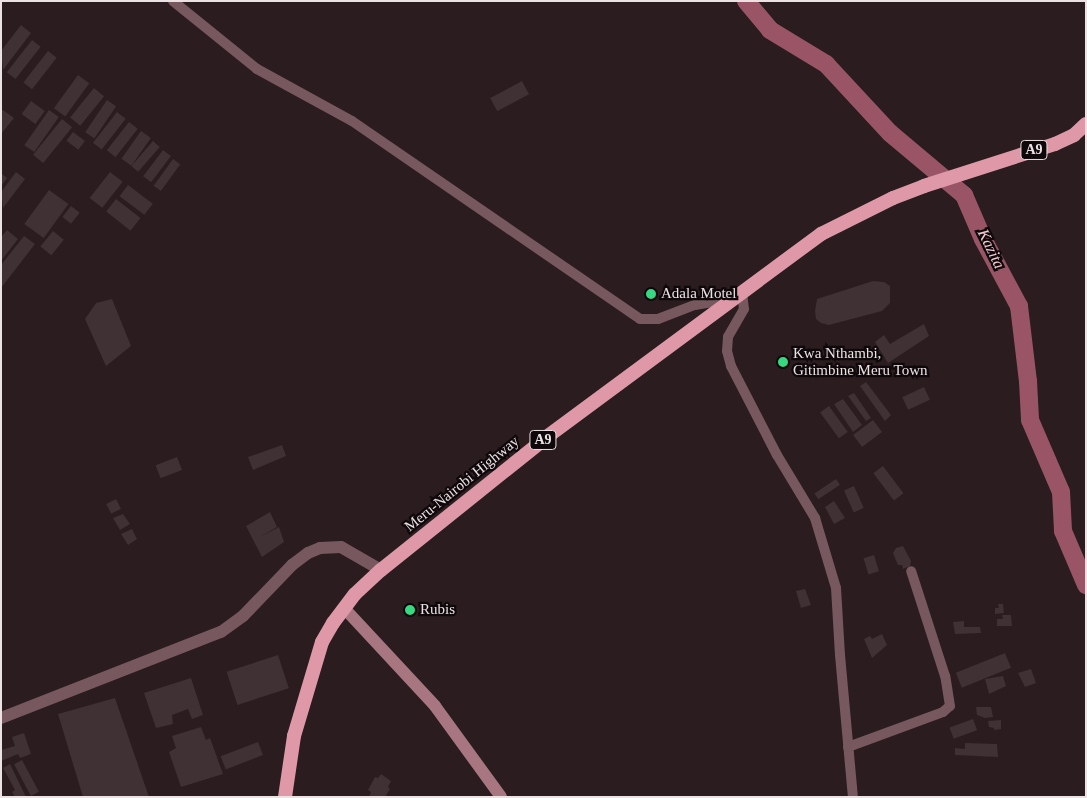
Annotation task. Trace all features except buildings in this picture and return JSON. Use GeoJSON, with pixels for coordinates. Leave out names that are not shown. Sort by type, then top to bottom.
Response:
{"type":"FeatureCollection","features":[{"type":"Feature","properties":{"kind":"highway","name":"Meru-Nairobi Highway"},"geometry":{"type":"LineString","coordinates":[[285,797],[294,736],[319,652],[333,623],[355,594],[381,570],[494,478],[738,294],[821,234],[878,205],[924,186],[978,167],[1055,144],[1074,135],[1086,124]]}},
{"type":"Feature","properties":{"kind":"main road"},"geometry":{"type":"LineString","coordinates":[[345,609],[436,706],[501,797]]}},
{"type":"Feature","properties":{"kind":"street"},"geometry":{"type":"LineString","coordinates":[[172,1],[257,69],[352,121],[640,318],[658,319],[694,305],[738,294],[744,309],[728,337],[727,351],[735,374],[777,455],[809,506],[824,543],[839,599],[840,655],[853,797]]}},
{"type":"Feature","properties":{"kind":"street"},"geometry":{"type":"LineString","coordinates":[[1,718],[221,632],[243,616],[292,565],[308,553],[320,548],[341,547],[381,570]]}},
{"type":"Feature","properties":{"kind":"street"},"geometry":{"type":"LineString","coordinates":[[848,747],[944,712],[950,706],[945,676],[911,571]]}},
{"type":"Feature","properties":{"kind":"waterway","name":"Kazita"},"geometry":{"type":"LineString","coordinates":[[746,1],[770,30],[826,64],[890,133],[964,195],[983,239],[1019,306],[1028,381],[1030,420],[1061,492],[1063,531],[1086,585]]}},
{"type":"Feature","properties":{"kind":"place","name":"Adala Motel"},"geometry":{"type":"Point","coordinates":[651,294]}},
{"type":"Feature","properties":{"kind":"place","name":"Kwa Nthambi, Gitimbine Meru Town"},"geometry":{"type":"Point","coordinates":[783,362]}},
{"type":"Feature","properties":{"kind":"place","name":"Rubis"},"geometry":{"type":"Point","coordinates":[410,610]}}]}
